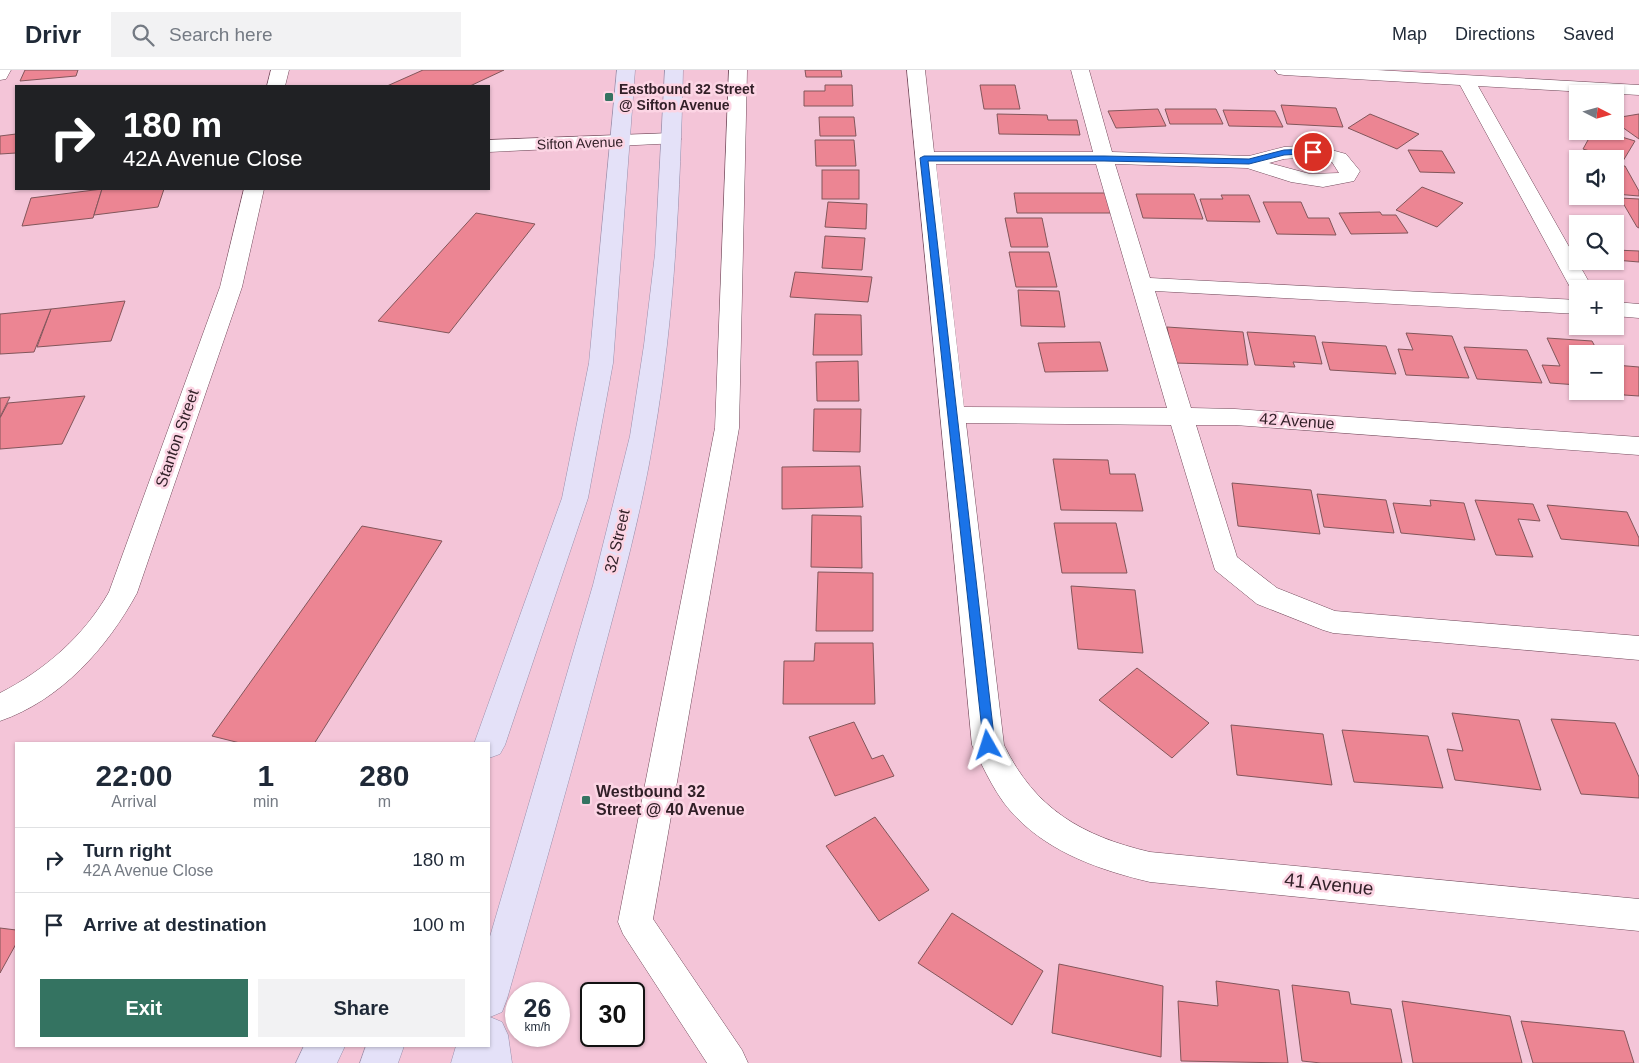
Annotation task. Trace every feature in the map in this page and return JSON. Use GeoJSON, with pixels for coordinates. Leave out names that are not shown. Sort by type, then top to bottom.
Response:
{"type":"FeatureCollection","features":[{"type":"Feature","properties":{"kind":"main road"},"geometry":{"type":"LineString","coordinates":[[490,742],[575,498],[601,363],[626,70]]}},
{"type":"Feature","properties":{"kind":"main road","name":"32 Street"},"geometry":{"type":"LineString","coordinates":[[490,996],[546,809],[603,602],[642,437],[659,320],[672,139],[674,70]]}},
{"type":"Feature","properties":{"kind":"main road"},"geometry":{"type":"LineString","coordinates":[[490,1043],[493,1063]]}},
{"type":"Feature","properties":{"kind":"main road"},"geometry":{"type":"LineString","coordinates":[[315,1063],[325,1047]]}},
{"type":"Feature","properties":{"kind":"main road"},"geometry":{"type":"LineString","coordinates":[[380,1063],[385,1047]]}},
{"type":"Feature","properties":{"kind":"main road"},"geometry":{"type":"LineString","coordinates":[[470,1063],[475,1047]]}},
{"type":"Feature","properties":{"kind":"street"},"geometry":{"type":"LineString","coordinates":[[0,75],[2,70]]}},
{"type":"Feature","properties":{"kind":"street"},"geometry":{"type":"LineString","coordinates":[[276,85],[280,70]]}},
{"type":"Feature","properties":{"kind":"street"},"geometry":{"type":"LineString","coordinates":[[729,1063],[635,922],[727,428],[738,70]]}},
{"type":"Feature","properties":{"kind":"street","name":"41 Avenue"},"geometry":{"type":"LineString","coordinates":[[916,70],[988,745],[998,770],[1013,792],[1032,812],[1071,840],[1109,857],[1150,866],[1639,915]]}},
{"type":"Feature","properties":{"kind":"street"},"geometry":{"type":"LineString","coordinates":[[1080,70],[1141,284],[1225,563],[1267,596],[1333,622],[1639,648]]}},
{"type":"Feature","properties":{"kind":"street"},"geometry":{"type":"LineString","coordinates":[[1284,70],[1467,82],[1639,90]]}},
{"type":"Feature","properties":{"kind":"street"},"geometry":{"type":"LineString","coordinates":[[1467,82],[1577,280]]}},
{"type":"Feature","properties":{"kind":"street","name":"Sifton Avenue"},"geometry":{"type":"LineString","coordinates":[[490,146],[672,139]]}},
{"type":"Feature","properties":{"kind":"street"},"geometry":{"type":"LineString","coordinates":[[924,158],[1104,158],[1249,162]]}},
{"type":"Feature","properties":{"kind":"street","name":"Stanton Street"},"geometry":{"type":"LineString","coordinates":[[0,708],[42,684],[86,648],[102,628],[123,593],[232,287],[254,190]]}},
{"type":"Feature","properties":{"kind":"street"},"geometry":{"type":"LineString","coordinates":[[1141,284],[1569,307]]}},
{"type":"Feature","properties":{"kind":"street"},"geometry":{"type":"LineString","coordinates":[[1624,310],[1639,311]]}},
{"type":"Feature","properties":{"kind":"street","name":"42 Avenue"},"geometry":{"type":"LineString","coordinates":[[954,414],[1235,416],[1639,446]]}},
{"type":"Feature","properties":{"kind":"building"},"geometry":{"type":"Polygon","coordinates":[[[25,70],[78,70],[76,76],[20,81],[25,70]]]}},
{"type":"Feature","properties":{"kind":"building"},"geometry":{"type":"Polygon","coordinates":[[[423,70],[504,70],[472,85],[389,85],[423,70]]]}},
{"type":"Feature","properties":{"kind":"building"},"geometry":{"type":"Polygon","coordinates":[[[805,70],[841,70],[842,77],[806,77],[805,70]]]}},
{"type":"Feature","properties":{"kind":"building"},"geometry":{"type":"Polygon","coordinates":[[[825,85],[852,85],[853,106],[804,106],[804,91],[825,91],[825,85]]]}},
{"type":"Feature","properties":{"kind":"building"},"geometry":{"type":"Polygon","coordinates":[[[980,85],[1015,85],[1020,109],[984,109],[980,85]]]}},
{"type":"Feature","properties":{"kind":"building"},"geometry":{"type":"Polygon","coordinates":[[[1281,105],[1336,108],[1343,127],[1287,124],[1281,105]]]}},
{"type":"Feature","properties":{"kind":"building"},"geometry":{"type":"Polygon","coordinates":[[[1158,109],[1166,126],[1116,128],[1108,111],[1158,109]]]}},
{"type":"Feature","properties":{"kind":"building"},"geometry":{"type":"Polygon","coordinates":[[[1165,109],[1216,109],[1223,124],[1170,124],[1165,109]]]}},
{"type":"Feature","properties":{"kind":"building"},"geometry":{"type":"Polygon","coordinates":[[[1223,110],[1275,111],[1283,127],[1229,126],[1223,110]]]}},
{"type":"Feature","properties":{"kind":"building"},"geometry":{"type":"Polygon","coordinates":[[[997,114],[1047,115],[1048,120],[1077,120],[1080,135],[999,134],[997,114]]]}},
{"type":"Feature","properties":{"kind":"building"},"geometry":{"type":"Polygon","coordinates":[[[1370,114],[1419,134],[1397,149],[1348,128],[1370,114]]]}},
{"type":"Feature","properties":{"kind":"building"},"geometry":{"type":"Polygon","coordinates":[[[1639,114],[1639,139],[1624,128],[1624,116],[1639,114]]]}},
{"type":"Feature","properties":{"kind":"building"},"geometry":{"type":"Polygon","coordinates":[[[819,117],[854,117],[856,136],[820,136],[819,117]]]}},
{"type":"Feature","properties":{"kind":"building"},"geometry":{"type":"Polygon","coordinates":[[[15,134],[15,153],[0,154],[0,136],[15,134]]]}},
{"type":"Feature","properties":{"kind":"building"},"geometry":{"type":"Polygon","coordinates":[[[1624,138],[1635,141],[1624,159],[1624,150],[1583,149],[1588,140],[1624,140],[1624,138]]]}},
{"type":"Feature","properties":{"kind":"building"},"geometry":{"type":"Polygon","coordinates":[[[815,140],[854,140],[856,166],[816,166],[815,140]]]}},
{"type":"Feature","properties":{"kind":"building"},"geometry":{"type":"Polygon","coordinates":[[[1408,150],[1442,151],[1455,173],[1420,172],[1408,150]]]}},
{"type":"Feature","properties":{"kind":"building"},"geometry":{"type":"Polygon","coordinates":[[[1624,166],[1639,191],[1639,196],[1624,195],[1624,166]]]}},
{"type":"Feature","properties":{"kind":"building"},"geometry":{"type":"Polygon","coordinates":[[[822,170],[859,170],[859,199],[822,199],[822,170]]]}},
{"type":"Feature","properties":{"kind":"building"},"geometry":{"type":"Polygon","coordinates":[[[1422,187],[1463,203],[1437,227],[1396,210],[1422,187]]]}},
{"type":"Feature","properties":{"kind":"building"},"geometry":{"type":"Polygon","coordinates":[[[102,190],[93,218],[22,226],[31,198],[102,190]]]}},
{"type":"Feature","properties":{"kind":"building"},"geometry":{"type":"Polygon","coordinates":[[[102,190],[164,190],[158,207],[94,215],[102,190]]]}},
{"type":"Feature","properties":{"kind":"building"},"geometry":{"type":"Polygon","coordinates":[[[1014,193],[1106,193],[1111,213],[1017,213],[1014,193]]]}},
{"type":"Feature","properties":{"kind":"building"},"geometry":{"type":"Polygon","coordinates":[[[1136,194],[1194,194],[1203,219],[1143,218],[1136,194]]]}},
{"type":"Feature","properties":{"kind":"building"},"geometry":{"type":"Polygon","coordinates":[[[1221,195],[1249,195],[1260,222],[1207,221],[1200,199],[1223,199],[1221,195]]]}},
{"type":"Feature","properties":{"kind":"building"},"geometry":{"type":"Polygon","coordinates":[[[1624,198],[1639,199],[1639,228],[1624,205],[1624,198]]]}},
{"type":"Feature","properties":{"kind":"building"},"geometry":{"type":"Polygon","coordinates":[[[828,202],[867,204],[866,229],[825,227],[828,202]]]}},
{"type":"Feature","properties":{"kind":"building"},"geometry":{"type":"Polygon","coordinates":[[[1263,202],[1301,202],[1308,218],[1329,218],[1336,235],[1277,234],[1263,202]]]}},
{"type":"Feature","properties":{"kind":"building"},"geometry":{"type":"Polygon","coordinates":[[[1380,212],[1382,215],[1396,215],[1408,233],[1351,234],[1339,213],[1380,212]]]}},
{"type":"Feature","properties":{"kind":"building"},"geometry":{"type":"Polygon","coordinates":[[[476,213],[535,224],[449,333],[378,321],[476,213]]]}},
{"type":"Feature","properties":{"kind":"building"},"geometry":{"type":"Polygon","coordinates":[[[1005,218],[1042,218],[1048,247],[1011,247],[1005,218]]]}},
{"type":"Feature","properties":{"kind":"building"},"geometry":{"type":"Polygon","coordinates":[[[825,236],[865,238],[862,270],[822,268],[825,236]]]}},
{"type":"Feature","properties":{"kind":"building"},"geometry":{"type":"Polygon","coordinates":[[[1624,250],[1639,251],[1639,262],[1624,261],[1624,250]]]}},
{"type":"Feature","properties":{"kind":"building"},"geometry":{"type":"Polygon","coordinates":[[[1009,252],[1049,252],[1057,287],[1016,287],[1009,252]]]}},
{"type":"Feature","properties":{"kind":"building"},"geometry":{"type":"Polygon","coordinates":[[[795,272],[872,277],[868,302],[790,297],[795,272]]]}},
{"type":"Feature","properties":{"kind":"building"},"geometry":{"type":"Polygon","coordinates":[[[1018,290],[1059,291],[1065,327],[1021,326],[1018,290]]]}},
{"type":"Feature","properties":{"kind":"building"},"geometry":{"type":"Polygon","coordinates":[[[125,301],[111,341],[37,347],[51,309],[125,301]]]}},
{"type":"Feature","properties":{"kind":"building"},"geometry":{"type":"Polygon","coordinates":[[[51,309],[34,352],[0,354],[0,314],[51,309]]]}},
{"type":"Feature","properties":{"kind":"building"},"geometry":{"type":"Polygon","coordinates":[[[815,314],[861,315],[862,355],[813,355],[815,314]]]}},
{"type":"Feature","properties":{"kind":"building"},"geometry":{"type":"Polygon","coordinates":[[[1167,327],[1243,332],[1248,365],[1174,363],[1167,327]]]}},
{"type":"Feature","properties":{"kind":"building"},"geometry":{"type":"Polygon","coordinates":[[[1247,332],[1315,336],[1322,364],[1293,362],[1295,367],[1255,365],[1247,332]]]}},
{"type":"Feature","properties":{"kind":"building"},"geometry":{"type":"Polygon","coordinates":[[[1406,333],[1452,336],[1469,378],[1406,375],[1398,349],[1413,350],[1406,333]]]}},
{"type":"Feature","properties":{"kind":"building"},"geometry":{"type":"Polygon","coordinates":[[[1547,338],[1592,341],[1594,345],[1569,345],[1569,384],[1550,383],[1542,365],[1560,366],[1547,338]]]}},
{"type":"Feature","properties":{"kind":"building"},"geometry":{"type":"Polygon","coordinates":[[[1100,342],[1108,371],[1045,372],[1038,343],[1100,342]]]}},
{"type":"Feature","properties":{"kind":"building"},"geometry":{"type":"Polygon","coordinates":[[[1322,342],[1386,346],[1396,374],[1330,370],[1322,342]]]}},
{"type":"Feature","properties":{"kind":"building"},"geometry":{"type":"Polygon","coordinates":[[[1464,347],[1527,350],[1542,383],[1477,379],[1464,347]]]}},
{"type":"Feature","properties":{"kind":"building"},"geometry":{"type":"Polygon","coordinates":[[[858,361],[859,401],[817,401],[816,362],[858,361]]]}},
{"type":"Feature","properties":{"kind":"building"},"geometry":{"type":"Polygon","coordinates":[[[1624,366],[1639,367],[1639,396],[1624,395],[1624,366]]]}},
{"type":"Feature","properties":{"kind":"building"},"geometry":{"type":"Polygon","coordinates":[[[85,396],[62,444],[0,449],[0,418],[8,403],[85,396]]]}},
{"type":"Feature","properties":{"kind":"building"},"geometry":{"type":"Polygon","coordinates":[[[10,397],[0,417],[0,398],[10,397]]]}},
{"type":"Feature","properties":{"kind":"building"},"geometry":{"type":"Polygon","coordinates":[[[814,409],[861,409],[860,452],[813,451],[814,409]]]}},
{"type":"Feature","properties":{"kind":"building"},"geometry":{"type":"Polygon","coordinates":[[[1053,459],[1108,460],[1110,474],[1135,474],[1143,511],[1061,510],[1053,459]]]}},
{"type":"Feature","properties":{"kind":"building"},"geometry":{"type":"Polygon","coordinates":[[[860,466],[863,507],[782,509],[782,467],[860,466]]]}},
{"type":"Feature","properties":{"kind":"building"},"geometry":{"type":"Polygon","coordinates":[[[1232,483],[1311,490],[1320,534],[1238,526],[1232,483]]]}},
{"type":"Feature","properties":{"kind":"building"},"geometry":{"type":"Polygon","coordinates":[[[1317,494],[1386,500],[1394,533],[1324,527],[1317,494]]]}},
{"type":"Feature","properties":{"kind":"building"},"geometry":{"type":"Polygon","coordinates":[[[1430,500],[1464,503],[1475,540],[1401,533],[1393,503],[1431,506],[1430,500]]]}},
{"type":"Feature","properties":{"kind":"building"},"geometry":{"type":"Polygon","coordinates":[[[1475,500],[1533,504],[1540,521],[1518,519],[1533,557],[1496,555],[1475,500]]]}},
{"type":"Feature","properties":{"kind":"building"},"geometry":{"type":"Polygon","coordinates":[[[1547,505],[1627,512],[1639,538],[1639,546],[1561,539],[1547,505]]]}},
{"type":"Feature","properties":{"kind":"building"},"geometry":{"type":"Polygon","coordinates":[[[812,515],[861,516],[862,568],[811,567],[812,515]]]}},
{"type":"Feature","properties":{"kind":"building"},"geometry":{"type":"Polygon","coordinates":[[[1054,523],[1116,523],[1127,573],[1062,573],[1054,523]]]}},
{"type":"Feature","properties":{"kind":"building"},"geometry":{"type":"Polygon","coordinates":[[[362,526],[442,541],[315,742],[236,742],[212,736],[362,526]]]}},
{"type":"Feature","properties":{"kind":"building"},"geometry":{"type":"Polygon","coordinates":[[[818,572],[873,573],[873,631],[816,631],[818,572]]]}},
{"type":"Feature","properties":{"kind":"building"},"geometry":{"type":"Polygon","coordinates":[[[1071,586],[1135,590],[1143,653],[1078,649],[1071,586]]]}},
{"type":"Feature","properties":{"kind":"building"},"geometry":{"type":"Polygon","coordinates":[[[815,643],[873,643],[875,704],[783,704],[784,661],[814,661],[815,643]]]}},
{"type":"Feature","properties":{"kind":"building"},"geometry":{"type":"Polygon","coordinates":[[[1137,668],[1209,723],[1172,758],[1099,700],[1137,668]]]}},
{"type":"Feature","properties":{"kind":"building"},"geometry":{"type":"Polygon","coordinates":[[[1452,713],[1519,720],[1541,790],[1455,780],[1447,749],[1463,751],[1452,713]]]}},
{"type":"Feature","properties":{"kind":"building"},"geometry":{"type":"Polygon","coordinates":[[[1551,719],[1615,723],[1639,777],[1639,798],[1581,794],[1551,719]]]}},
{"type":"Feature","properties":{"kind":"building"},"geometry":{"type":"Polygon","coordinates":[[[854,722],[872,759],[883,755],[894,776],[835,796],[809,737],[854,722]]]}},
{"type":"Feature","properties":{"kind":"building"},"geometry":{"type":"Polygon","coordinates":[[[1231,725],[1323,734],[1332,785],[1237,775],[1231,725]]]}},
{"type":"Feature","properties":{"kind":"building"},"geometry":{"type":"Polygon","coordinates":[[[1342,730],[1428,736],[1443,788],[1354,782],[1342,730]]]}},
{"type":"Feature","properties":{"kind":"building"},"geometry":{"type":"Polygon","coordinates":[[[875,817],[929,890],[879,921],[826,846],[875,817]]]}},
{"type":"Feature","properties":{"kind":"building"},"geometry":{"type":"Polygon","coordinates":[[[952,913],[1043,971],[1012,1025],[918,963],[952,913]]]}},
{"type":"Feature","properties":{"kind":"building"},"geometry":{"type":"Polygon","coordinates":[[[0,928],[15,930],[15,946],[0,973],[0,928]]]}},
{"type":"Feature","properties":{"kind":"building"},"geometry":{"type":"Polygon","coordinates":[[[1059,964],[1163,986],[1161,1057],[1052,1033],[1059,964]]]}},
{"type":"Feature","properties":{"kind":"building"},"geometry":{"type":"Polygon","coordinates":[[[1216,981],[1279,990],[1288,1063],[1181,1061],[1178,1001],[1218,1006],[1216,981]]]}},
{"type":"Feature","properties":{"kind":"building"},"geometry":{"type":"Polygon","coordinates":[[[1292,985],[1349,992],[1351,1004],[1391,1009],[1402,1063],[1321,1063],[1302,1061],[1292,985]]]}},
{"type":"Feature","properties":{"kind":"building"},"geometry":{"type":"Polygon","coordinates":[[[1402,1001],[1510,1016],[1522,1063],[1413,1063],[1402,1001]]]}},
{"type":"Feature","properties":{"kind":"building"},"geometry":{"type":"Polygon","coordinates":[[[1521,1021],[1624,1031],[1634,1063],[1533,1063],[1521,1021]]]}},
{"type":"Feature","properties":{"kind":"place","name":"Eastbound 32 Street @ Sifton Avenue"},"geometry":{"type":"Point","coordinates":[609,97]}},
{"type":"Feature","properties":{"kind":"place","name":"Westbound 32 Street @ 40 Avenue"},"geometry":{"type":"Point","coordinates":[586,800]}},
{"type":"Feature","properties":{"kind":"route"},"geometry":{"type":"LineString","coordinates":[[988,745],[956,434],[924,158],[1104,158],[1249,162],[1284,153],[1313,152]]}}]}
